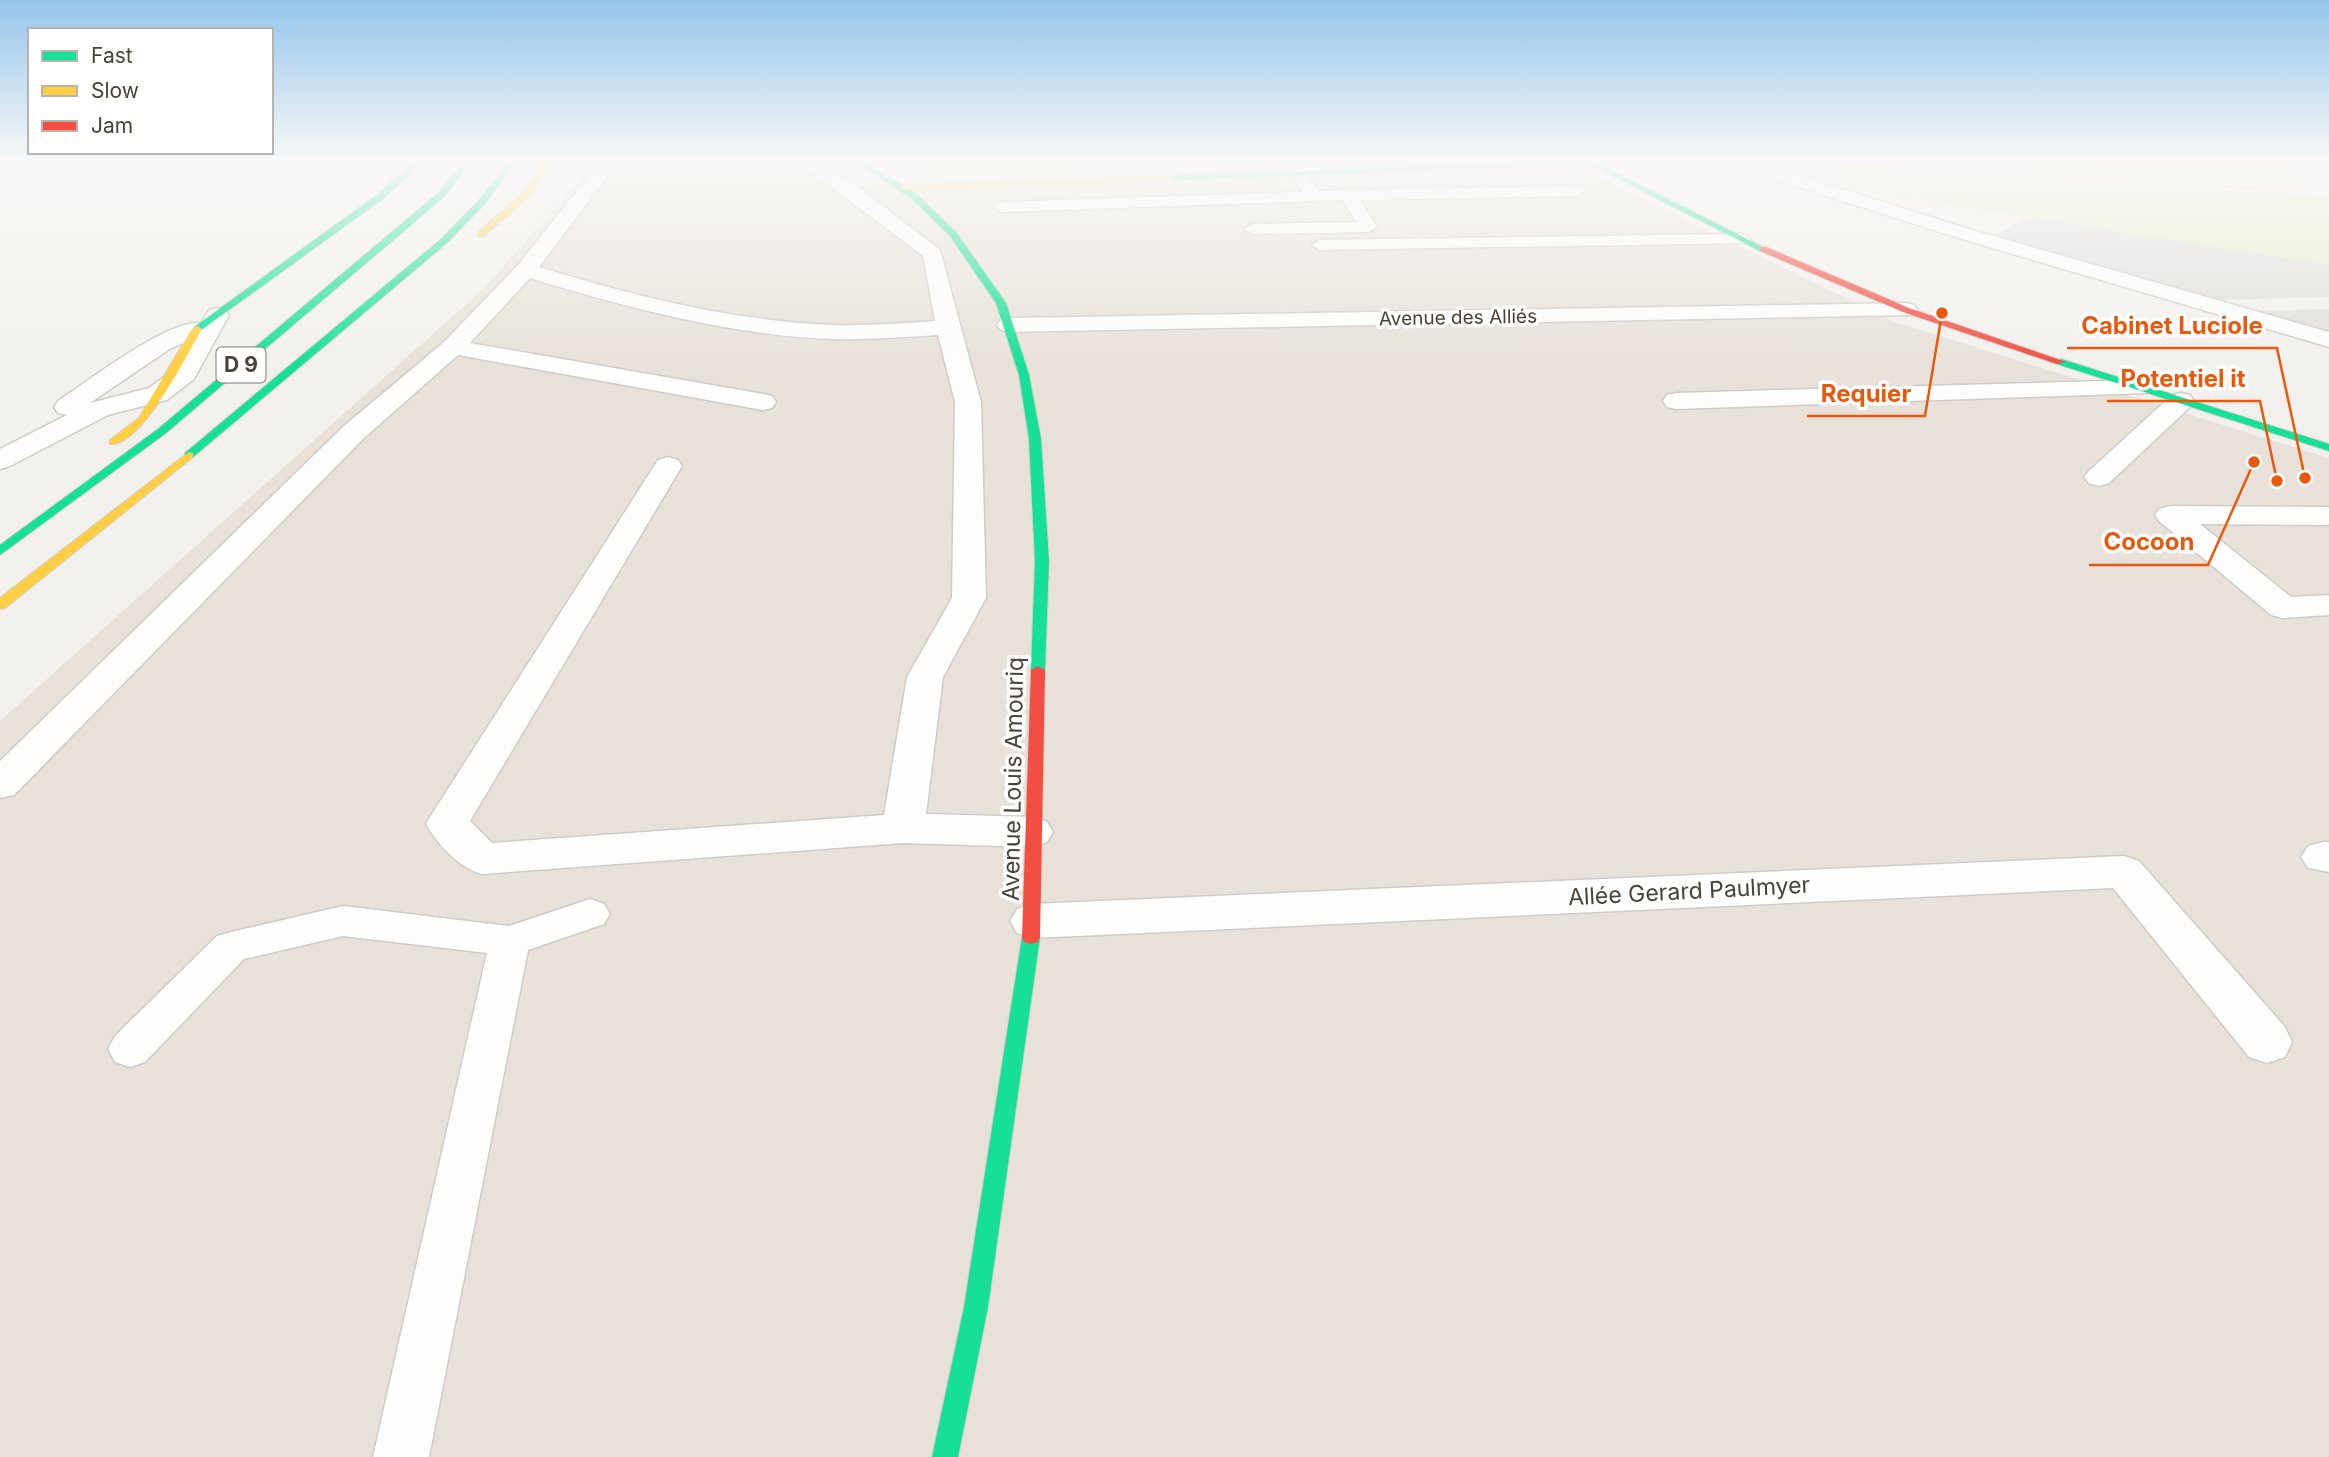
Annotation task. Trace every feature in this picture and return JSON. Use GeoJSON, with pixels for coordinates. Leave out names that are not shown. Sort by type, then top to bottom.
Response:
{"type":"FeatureCollection","features":[{"type":"Feature","properties":{"kind":"main road"},"geometry":{"type":"LineString","coordinates":[[207,322],[334,230]]}},
{"type":"Feature","properties":{"kind":"main road","name":"D 9"},"geometry":{"type":"LineString","coordinates":[[0,551],[162,431],[400,230]]}},
{"type":"Feature","properties":{"kind":"main road","name":"D 9"},"geometry":{"type":"LineString","coordinates":[[0,605],[267,394],[419,263],[453,230]]}},
{"type":"Feature","properties":{"kind":"main road"},"geometry":{"type":"LineString","coordinates":[[473,241],[486,230]]}},
{"type":"Feature","properties":{"kind":"main road","name":"Avenue Louis Amouriq"},"geometry":{"type":"LineString","coordinates":[[945,1457],[976,1307],[1033,921],[1032,832],[1042,561],[1035,439],[1024,375],[1001,303],[949,230]]}},
{"type":"Feature","properties":{"kind":"main road"},"geometry":{"type":"LineString","coordinates":[[1723,230],[1906,310],[2137,388],[2329,448]]}},
{"type":"Feature","properties":{"kind":"main road","name":"D 9"},"geometry":{"type":"LineString","coordinates":[[267,394],[375,320]]}},
{"type":"Feature","properties":{"kind":"main road"},"geometry":{"type":"LineString","coordinates":[[97,454],[142,420],[158,394]]}},
{"type":"Feature","properties":{"kind":"street"},"geometry":{"type":"LineString","coordinates":[[0,785],[354,432],[453,347],[526,270],[557,230]]}},
{"type":"Feature","properties":{"kind":"street"},"geometry":{"type":"LineString","coordinates":[[902,230],[933,254],[948,327],[968,402],[969,598],[925,677],[902,828]]}},
{"type":"Feature","properties":{"kind":"street"},"geometry":{"type":"LineString","coordinates":[[1953,230],[2329,340]]}},
{"type":"Feature","properties":{"kind":"street"},"geometry":{"type":"LineString","coordinates":[[526,270],[614,297],[738,322],[822,331],[948,327]]}},
{"type":"Feature","properties":{"kind":"street","name":"Avenue des Alliés"},"geometry":{"type":"LineString","coordinates":[[1009,325],[1906,310]]}},
{"type":"Feature","properties":{"kind":"street"},"geometry":{"type":"LineString","coordinates":[[0,458],[99,410],[158,394],[185,374],[207,322]]}},
{"type":"Feature","properties":{"kind":"street"},"geometry":{"type":"LineString","coordinates":[[0,458],[162,343],[207,322]]}},
{"type":"Feature","properties":{"kind":"street"},"geometry":{"type":"LineString","coordinates":[[453,347],[763,402]]}},
{"type":"Feature","properties":{"kind":"street"},"geometry":{"type":"LineString","coordinates":[[1676,401],[2137,388]]}},
{"type":"Feature","properties":{"kind":"street"},"geometry":{"type":"LineString","coordinates":[[2099,477],[2181,401]]}},
{"type":"Feature","properties":{"kind":"street"},"geometry":{"type":"LineString","coordinates":[[668,466],[447,824],[482,859],[902,828],[1032,832]]}},
{"type":"Feature","properties":{"kind":"street"},"geometry":{"type":"LineString","coordinates":[[2329,516],[2169,515],[2283,608],[2329,605]]}},
{"type":"Feature","properties":{"kind":"street","name":"Allée Gerard Paulmyer"},"geometry":{"type":"LineString","coordinates":[[1033,921],[2124,872],[2267,1042]]}},
{"type":"Feature","properties":{"kind":"lane"},"geometry":{"type":"LineString","coordinates":[[1320,245],[1741,239]]}},
{"type":"Feature","properties":{"kind":"lane"},"geometry":{"type":"LineString","coordinates":[[130,1049],[231,947],[343,920],[510,941],[590,914]]}},
{"type":"Feature","properties":{"kind":"lane"},"geometry":{"type":"LineString","coordinates":[[401,1457],[510,941]]}},
{"type":"Feature","properties":{"kind":"shaded area"},"geometry":{"type":"Polygon","coordinates":[[[536,230],[1706,230],[1895,322],[2329,458],[2329,1457],[0,1457],[0,721],[482,290],[536,230]]]}},
{"type":"Feature","properties":{"kind":"shaded area"},"geometry":{"type":"Polygon","coordinates":[[[2004,230],[2109,230],[2329,265],[2329,297],[2219,300],[1993,236],[2004,230]]]}},
{"type":"Feature","properties":{"kind":"shaded area"},"geometry":{"type":"Polygon","coordinates":[[[2329,309],[2329,332],[2253,311],[2329,309]]]}},
{"type":"Feature","properties":{"kind":"green space"},"geometry":{"type":"Polygon","coordinates":[[[2108,230],[2329,230],[2329,265],[2108,230]]]}},
{"type":"Feature","properties":{"kind":"traffic: fast"},"geometry":{"type":"LineString","coordinates":[[197,329],[334,230]]}},
{"type":"Feature","properties":{"kind":"traffic: fast"},"geometry":{"type":"LineString","coordinates":[[0,551],[162,431],[400,230]]}},
{"type":"Feature","properties":{"kind":"traffic: fast"},"geometry":{"type":"LineString","coordinates":[[189,455],[455,230]]}},
{"type":"Feature","properties":{"kind":"traffic: fast"},"geometry":{"type":"LineString","coordinates":[[949,230],[1001,303],[1024,375],[1035,439],[1042,561],[1038,670]]}},
{"type":"Feature","properties":{"kind":"traffic: fast"},"geometry":{"type":"LineString","coordinates":[[1725,230],[1763,249]]}},
{"type":"Feature","properties":{"kind":"traffic: fast"},"geometry":{"type":"LineString","coordinates":[[2061,362],[2329,448]]}},
{"type":"Feature","properties":{"kind":"traffic: fast"},"geometry":{"type":"LineString","coordinates":[[945,1457],[976,1307],[1031,937]]}},
{"type":"Feature","properties":{"kind":"traffic: slow"},"geometry":{"type":"LineString","coordinates":[[481,234],[486,230]]}},
{"type":"Feature","properties":{"kind":"traffic: slow"},"geometry":{"type":"LineString","coordinates":[[114,442],[143,420],[197,329]]}},
{"type":"Feature","properties":{"kind":"traffic: slow"},"geometry":{"type":"LineString","coordinates":[[0,605],[189,455]]}},
{"type":"Feature","properties":{"kind":"traffic: jam"},"geometry":{"type":"LineString","coordinates":[[1763,249],[1906,310],[2061,362]]}},
{"type":"Feature","properties":{"kind":"traffic: jam"},"geometry":{"type":"LineString","coordinates":[[1031,937],[1038,670]]}},
{"type":"Feature","properties":{"kind":"place","name":"Requier"},"geometry":{"type":"Point","coordinates":[1942,313]}},
{"type":"Feature","properties":{"kind":"place","name":"Cocoon"},"geometry":{"type":"Point","coordinates":[2254,462]}},
{"type":"Feature","properties":{"kind":"place","name":"Cabinet Luciole"},"geometry":{"type":"Point","coordinates":[2305,478]}},
{"type":"Feature","properties":{"kind":"place","name":"Potentiel it"},"geometry":{"type":"Point","coordinates":[2277,481]}}]}
